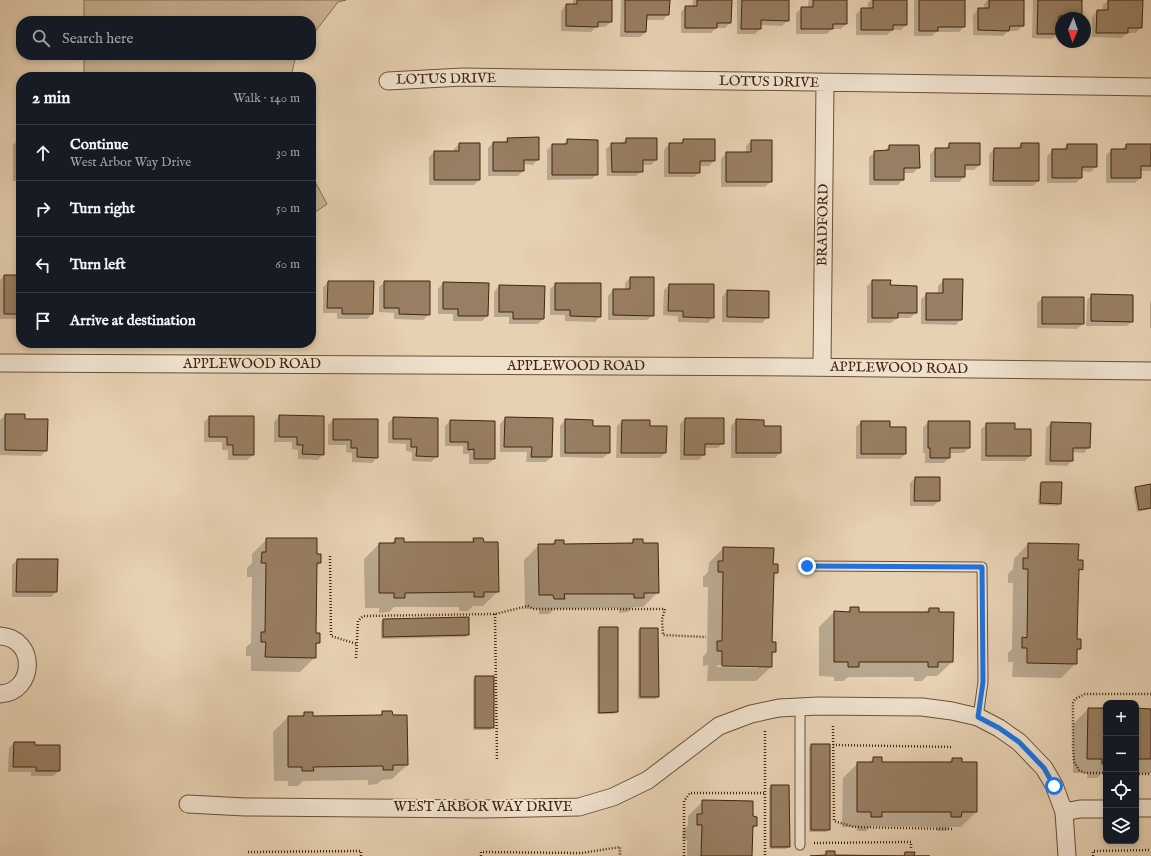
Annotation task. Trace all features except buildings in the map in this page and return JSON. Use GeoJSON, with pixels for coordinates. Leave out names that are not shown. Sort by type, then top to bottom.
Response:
{"type":"FeatureCollection","features":[{"type":"Feature","properties":{"kind":"street","name":"LOTUS DRIVE"},"geometry":{"type":"LineString","coordinates":[[388,81],[463,78],[1151,87]]}},
{"type":"Feature","properties":{"kind":"street","name":"BRADFORD"},"geometry":{"type":"LineString","coordinates":[[822,368],[824,83]]}},
{"type":"Feature","properties":{"kind":"street","name":"APPLEWOOD ROAD"},"geometry":{"type":"LineString","coordinates":[[0,363],[1151,371]]}},
{"type":"Feature","properties":{"kind":"street"},"geometry":{"type":"LineString","coordinates":[[0,636],[6,636],[16,641],[24,650],[28,661],[27,672],[22,682],[13,690],[0,694]]}},
{"type":"Feature","properties":{"kind":"street","name":"WEST ARBOR WAY DRIVE"},"geometry":{"type":"LineString","coordinates":[[188,804],[245,807],[482,810],[579,807],[613,797],[648,780],[719,726],[751,714],[779,708],[800,706],[922,707],[952,711],[978,717],[999,728],[1019,742],[1044,768],[1054,786],[1064,812],[1067,856]]}},
{"type":"Feature","properties":{"kind":"street"},"geometry":{"type":"LineString","coordinates":[[1139,808],[1151,808]]}},
{"type":"Feature","properties":{"kind":"street"},"geometry":{"type":"LineString","coordinates":[[1064,812],[1080,809],[1103,809]]}},
{"type":"Feature","properties":{"kind":"lane"},"geometry":{"type":"LineString","coordinates":[[807,566],[982,567],[983,682],[978,717]]}},
{"type":"Feature","properties":{"kind":"lane"},"geometry":{"type":"LineString","coordinates":[[800,706],[800,845]]}},
{"type":"Feature","properties":{"kind":"path"},"geometry":{"type":"LineString","coordinates":[[330,556],[331,636],[357,644]]}},
{"type":"Feature","properties":{"kind":"path"},"geometry":{"type":"LineString","coordinates":[[356,658],[358,621],[363,616],[495,614],[528,606],[533,609],[665,609],[662,619],[663,635],[706,637]]}},
{"type":"Feature","properties":{"kind":"path"},"geometry":{"type":"LineString","coordinates":[[495,614],[497,761]]}},
{"type":"Feature","properties":{"kind":"path"},"geometry":{"type":"LineString","coordinates":[[1103,773],[1085,773],[1080,770],[1074,762],[1072,748],[1073,703],[1075,699],[1085,694],[1151,694]]}},
{"type":"Feature","properties":{"kind":"path"},"geometry":{"type":"LineString","coordinates":[[833,724],[834,821],[854,827],[953,829]]}},
{"type":"Feature","properties":{"kind":"path"},"geometry":{"type":"LineString","coordinates":[[765,730],[765,856]]}},
{"type":"Feature","properties":{"kind":"path"},"geometry":{"type":"LineString","coordinates":[[833,745],[953,747]]}},
{"type":"Feature","properties":{"kind":"path"},"geometry":{"type":"LineString","coordinates":[[1139,774],[1151,774]]}},
{"type":"Feature","properties":{"kind":"path"},"geometry":{"type":"LineString","coordinates":[[684,856],[684,801],[690,793],[765,793]]}},
{"type":"Feature","properties":{"kind":"path"},"geometry":{"type":"LineString","coordinates":[[812,849],[813,843],[911,842],[911,849]]}},
{"type":"Feature","properties":{"kind":"path"},"geometry":{"type":"LineString","coordinates":[[481,856],[481,852],[582,853],[620,848],[620,856]]}},
{"type":"Feature","properties":{"kind":"path"},"geometry":{"type":"LineString","coordinates":[[1093,856],[1093,850],[1151,850]]}},
{"type":"Feature","properties":{"kind":"path"},"geometry":{"type":"LineString","coordinates":[[248,852],[361,851],[361,856]]}},
{"type":"Feature","properties":{"kind":"shaded area"},"geometry":{"type":"Polygon","coordinates":[[[84,0],[346,0],[338,2],[316,31],[316,16],[84,16],[84,0]]]}},
{"type":"Feature","properties":{"kind":"shaded area"},"geometry":{"type":"Polygon","coordinates":[[[84,60],[295,60],[292,72],[84,72],[84,60]]]}},
{"type":"Feature","properties":{"kind":"shaded area"},"geometry":{"type":"Polygon","coordinates":[[[316,183],[327,204],[316,212],[316,183]]]}},
{"type":"Feature","properties":{"kind":"route"},"geometry":{"type":"LineString","coordinates":[[807,566],[982,567],[983,682],[978,717],[999,728],[1019,742],[1044,768],[1054,786]]}}]}
